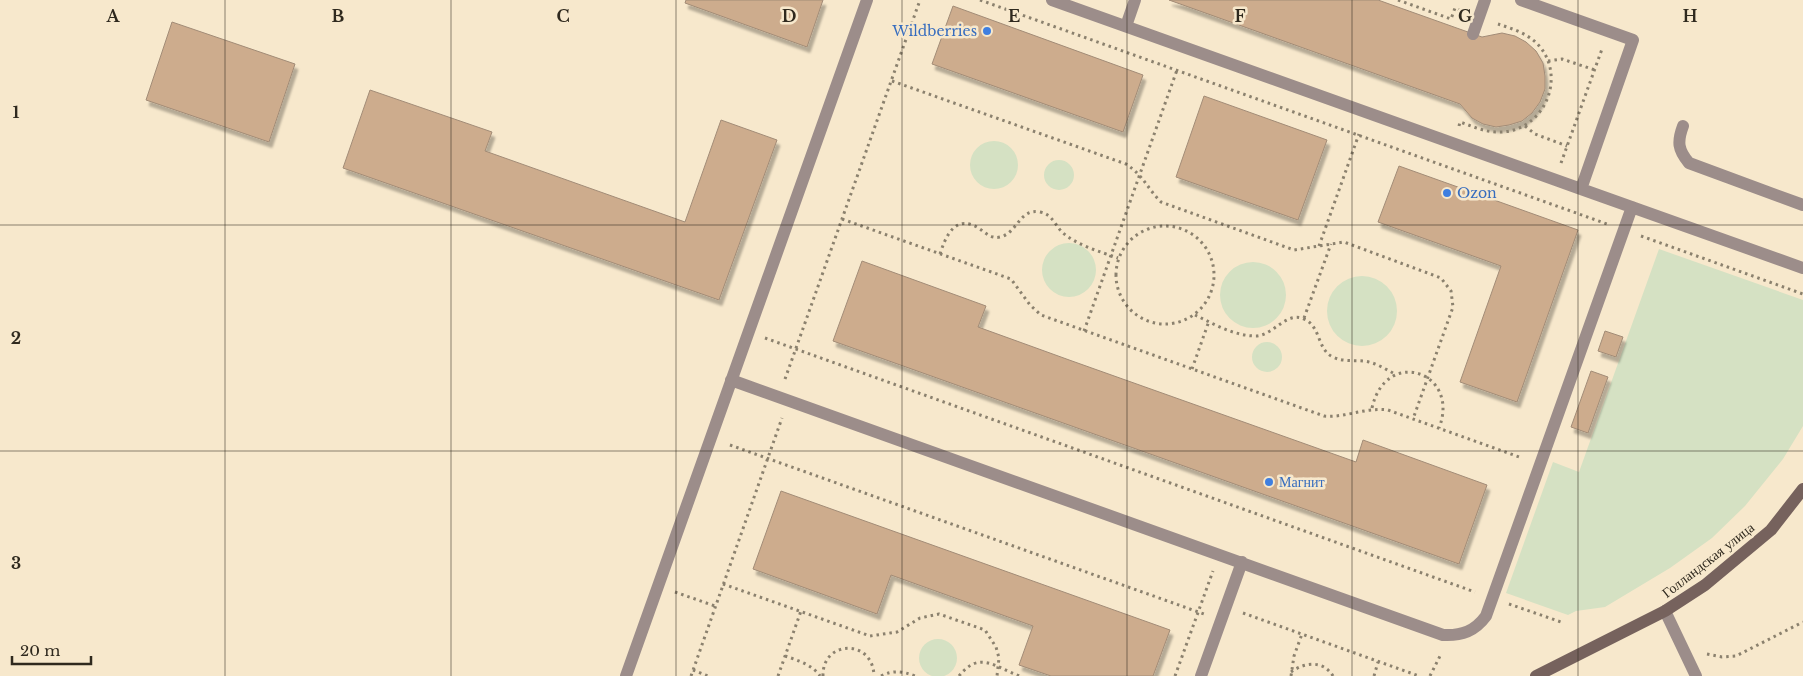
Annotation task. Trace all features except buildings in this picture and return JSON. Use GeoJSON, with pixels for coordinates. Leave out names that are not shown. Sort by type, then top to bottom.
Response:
{"type":"FeatureCollection","features":[{"type":"Feature","properties":{"kind":"street","name":"Голландская улица"},"geometry":{"type":"LineString","coordinates":[[1536,676],[1665,612],[1705,585],[1771,530],[1803,489]]}},
{"type":"Feature","properties":{"kind":"lane"},"geometry":{"type":"LineString","coordinates":[[626,676],[867,0]]}},
{"type":"Feature","properties":{"kind":"lane"},"geometry":{"type":"LineString","coordinates":[[1052,0],[1803,268]]}},
{"type":"Feature","properties":{"kind":"lane"},"geometry":{"type":"LineString","coordinates":[[1126,26],[1135,0]]}},
{"type":"Feature","properties":{"kind":"lane"},"geometry":{"type":"LineString","coordinates":[[1473,34],[1485,0]]}},
{"type":"Feature","properties":{"kind":"lane"},"geometry":{"type":"LineString","coordinates":[[1521,0],[1633,40],[1580,189]]}},
{"type":"Feature","properties":{"kind":"lane"},"geometry":{"type":"LineString","coordinates":[[1683,126],[1678,140],[1680,152],[1689,163],[1803,205]]}},
{"type":"Feature","properties":{"kind":"lane"},"geometry":{"type":"LineString","coordinates":[[731,380],[1444,634],[1455,635],[1474,629],[1486,616],[1632,207]]}},
{"type":"Feature","properties":{"kind":"lane"},"geometry":{"type":"LineString","coordinates":[[1201,676],[1242,562]]}},
{"type":"Feature","properties":{"kind":"lane"},"geometry":{"type":"LineString","coordinates":[[1665,612],[1696,676]]}},
{"type":"Feature","properties":{"kind":"path"},"geometry":{"type":"LineString","coordinates":[[690,676],[768,459],[796,349],[920,0]]}},
{"type":"Feature","properties":{"kind":"path"},"geometry":{"type":"LineString","coordinates":[[980,0],[1803,294]]}},
{"type":"Feature","properties":{"kind":"path"},"geometry":{"type":"LineString","coordinates":[[1398,0],[1451,19],[1455,8],[1479,17],[1530,38],[1540,48],[1548,61],[1551,90],[1546,105],[1536,117],[1525,126],[1511,131],[1496,132],[1460,122],[1453,143]]}},
{"type":"Feature","properties":{"kind":"path"},"geometry":{"type":"LineString","coordinates":[[1556,180],[1608,31]]}},
{"type":"Feature","properties":{"kind":"path"},"geometry":{"type":"LineString","coordinates":[[1548,61],[1562,58],[1595,70]]}},
{"type":"Feature","properties":{"kind":"path"},"geometry":{"type":"LineString","coordinates":[[892,81],[1126,164],[1140,174],[1152,193],[1161,202],[1294,250],[1344,242],[1434,275],[1446,284],[1453,299],[1453,307],[1413,419]]}},
{"type":"Feature","properties":{"kind":"path"},"geometry":{"type":"LineString","coordinates":[[1084,330],[1172,85]]}},
{"type":"Feature","properties":{"kind":"path"},"geometry":{"type":"LineString","coordinates":[[1525,126],[1535,134],[1568,146]]}},
{"type":"Feature","properties":{"kind":"path"},"geometry":{"type":"LineString","coordinates":[[1319,246],[1353,149]]}},
{"type":"Feature","properties":{"kind":"path"},"geometry":{"type":"LineString","coordinates":[[940,254],[947,233],[954,227],[970,225],[991,236],[1000,237],[1008,233],[1025,214],[1033,211],[1050,216],[1068,238],[1118,258]]}},
{"type":"Feature","properties":{"kind":"path"},"geometry":{"type":"LineString","coordinates":[[842,219],[1011,279],[1030,305],[1041,315],[1324,416],[1347,415],[1372,408],[1388,410],[1500,450]]}},
{"type":"Feature","properties":{"kind":"path"},"geometry":{"type":"LineString","coordinates":[[1160,226],[1178,227],[1194,235],[1207,248],[1214,266],[1214,284],[1208,301],[1195,315],[1179,323],[1161,325],[1143,320],[1128,310],[1118,294],[1115,276],[1118,258],[1127,242],[1142,231],[1160,226]]}},
{"type":"Feature","properties":{"kind":"path"},"geometry":{"type":"LineString","coordinates":[[1304,318],[1331,243]]}},
{"type":"Feature","properties":{"kind":"path"},"geometry":{"type":"LineString","coordinates":[[1195,315],[1230,331],[1258,336],[1271,332],[1282,322],[1293,317],[1304,318],[1313,326],[1324,350],[1333,357],[1376,364],[1395,374]]}},
{"type":"Feature","properties":{"kind":"path"},"geometry":{"type":"LineString","coordinates":[[1192,369],[1209,321]]}},
{"type":"Feature","properties":{"kind":"path"},"geometry":{"type":"LineString","coordinates":[[748,332],[1564,622]]}},
{"type":"Feature","properties":{"kind":"path"},"geometry":{"type":"LineString","coordinates":[[1372,408],[1376,393],[1385,381],[1395,374],[1413,372],[1428,377],[1438,387],[1444,400],[1444,415],[1439,428]]}},
{"type":"Feature","properties":{"kind":"path"},"geometry":{"type":"LineString","coordinates":[[710,438],[1221,621]]}},
{"type":"Feature","properties":{"kind":"path"},"geometry":{"type":"LineString","coordinates":[[1175,676],[1219,554]]}},
{"type":"Feature","properties":{"kind":"path"},"geometry":{"type":"LineString","coordinates":[[723,584],[870,636],[897,632],[920,618],[940,614],[985,630],[996,647],[999,669],[997,676]]}},
{"type":"Feature","properties":{"kind":"path"},"geometry":{"type":"LineString","coordinates":[[658,586],[715,606]]}},
{"type":"Feature","properties":{"kind":"path"},"geometry":{"type":"LineString","coordinates":[[1226,607],[1419,676]]}},
{"type":"Feature","properties":{"kind":"path"},"geometry":{"type":"LineString","coordinates":[[778,676],[801,611]]}},
{"type":"Feature","properties":{"kind":"path"},"geometry":{"type":"LineString","coordinates":[[1684,650],[1722,657],[1736,656],[1803,622]]}},
{"type":"Feature","properties":{"kind":"path"},"geometry":{"type":"LineString","coordinates":[[1291,674],[1302,634]]}},
{"type":"Feature","properties":{"kind":"path"},"geometry":{"type":"LineString","coordinates":[[822,676],[826,660],[842,648],[862,651],[870,658],[874,668],[874,676]]}},
{"type":"Feature","properties":{"kind":"path"},"geometry":{"type":"LineString","coordinates":[[785,656],[817,671],[822,676]]}},
{"type":"Feature","properties":{"kind":"path"},"geometry":{"type":"LineString","coordinates":[[959,676],[968,665],[976,661],[984,661],[999,669],[1020,676]]}},
{"type":"Feature","properties":{"kind":"path"},"geometry":{"type":"LineString","coordinates":[[1374,676],[1378,662]]}},
{"type":"Feature","properties":{"kind":"path"},"geometry":{"type":"LineString","coordinates":[[1291,674],[1307,664],[1316,664],[1324,667],[1334,676]]}},
{"type":"Feature","properties":{"kind":"path"},"geometry":{"type":"LineString","coordinates":[[693,670],[708,676]]}},
{"type":"Feature","properties":{"kind":"path"},"geometry":{"type":"LineString","coordinates":[[881,676],[891,671],[905,672],[915,676]]}},
{"type":"Feature","properties":{"kind":"green space"},"geometry":{"type":"Polygon","coordinates":[[[989,141],[999,141],[1011,148],[1018,160],[1018,170],[1011,182],[999,189],[989,189],[981,185],[974,178],[970,170],[970,160],[974,152],[981,145],[989,141]]]}},
{"type":"Feature","properties":{"kind":"green space"},"geometry":{"type":"Polygon","coordinates":[[[1059,160],[1065,161],[1073,169],[1073,181],[1065,189],[1059,190],[1053,189],[1045,181],[1044,175],[1045,169],[1053,161],[1059,160]]]}},
{"type":"Feature","properties":{"kind":"green space"},"geometry":{"type":"Polygon","coordinates":[[[1069,243],[1079,245],[1088,251],[1094,260],[1096,270],[1094,280],[1088,289],[1079,295],[1069,297],[1059,295],[1050,289],[1044,280],[1042,270],[1044,260],[1050,251],[1059,245],[1069,243]]]}},
{"type":"Feature","properties":{"kind":"green space"},"geometry":{"type":"Polygon","coordinates":[[[1659,249],[1803,300],[1803,426],[1783,459],[1745,506],[1712,538],[1670,568],[1605,607],[1576,611],[1568,615],[1506,593],[1553,462],[1579,472],[1659,249]]]}},
{"type":"Feature","properties":{"kind":"green space"},"geometry":{"type":"Polygon","coordinates":[[[1246,262],[1260,262],[1272,267],[1281,276],[1286,288],[1284,308],[1277,319],[1260,328],[1246,328],[1234,323],[1225,314],[1220,302],[1220,288],[1225,276],[1234,267],[1246,262]]]}},
{"type":"Feature","properties":{"kind":"green space"},"geometry":{"type":"Polygon","coordinates":[[[1362,276],[1381,282],[1391,292],[1397,311],[1391,330],[1381,340],[1362,346],[1343,340],[1333,330],[1327,311],[1333,292],[1343,282],[1362,276]]]}},
{"type":"Feature","properties":{"kind":"green space"},"geometry":{"type":"Polygon","coordinates":[[[1267,342],[1273,343],[1281,351],[1281,363],[1273,371],[1267,372],[1261,371],[1253,363],[1252,357],[1253,351],[1261,343],[1267,342]]]}},
{"type":"Feature","properties":{"kind":"green space"},"geometry":{"type":"Polygon","coordinates":[[[938,639],[951,645],[957,658],[951,671],[938,677],[925,671],[919,658],[925,645],[938,639]]]}},
{"type":"Feature","properties":{"kind":"place","name":"Wildberries"},"geometry":{"type":"Point","coordinates":[987,31]}},
{"type":"Feature","properties":{"kind":"place","name":"Ozon"},"geometry":{"type":"Point","coordinates":[1447,193]}},
{"type":"Feature","properties":{"kind":"place","name":"Магнит"},"geometry":{"type":"Point","coordinates":[1269,482]}}]}
